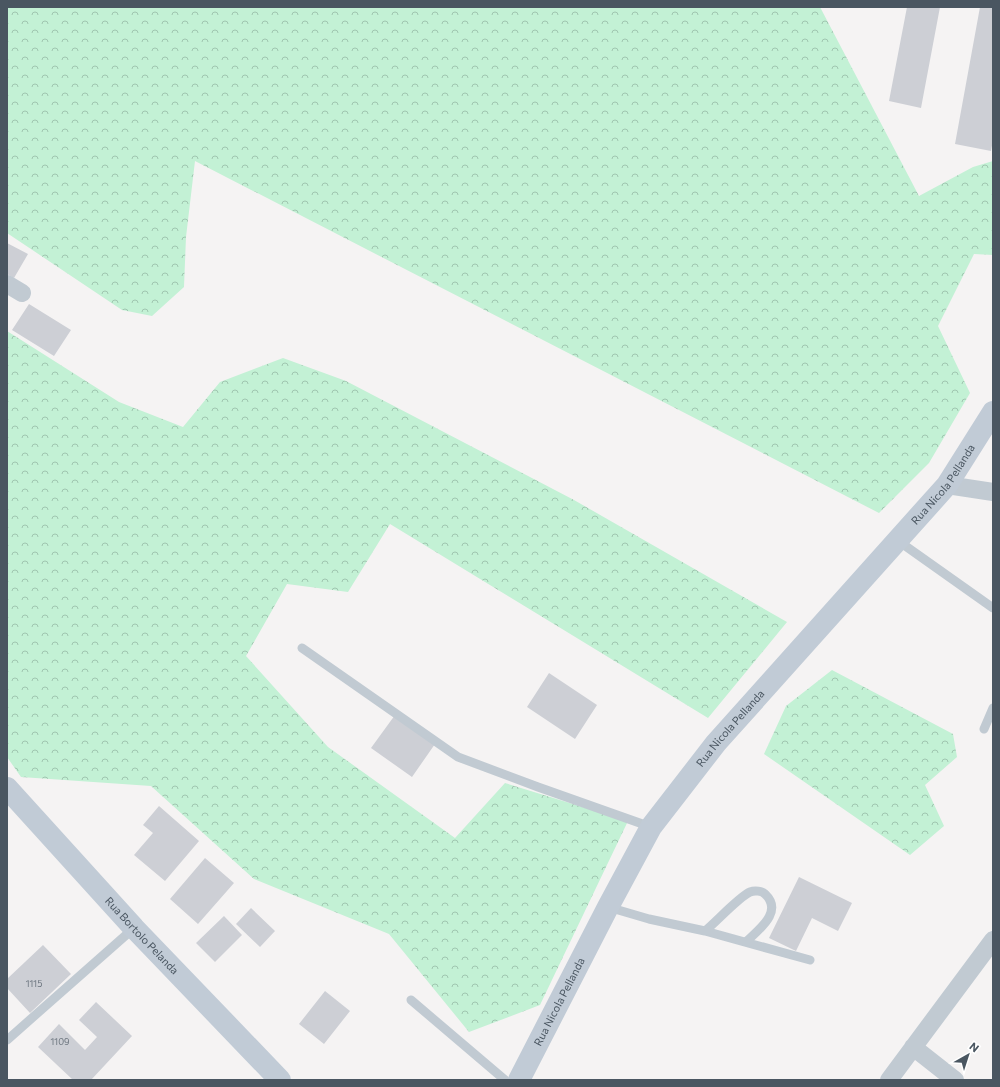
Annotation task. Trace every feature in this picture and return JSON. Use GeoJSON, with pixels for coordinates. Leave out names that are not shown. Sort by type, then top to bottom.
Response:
{"type":"FeatureCollection","features":[{"type":"Feature","properties":{"kind":"main road","name":"Rua Nicola Pellanda"},"geometry":{"type":"LineString","coordinates":[[519,1080],[651,827],[716,743],[947,485],[993,412]]}},
{"type":"Feature","properties":{"kind":"main road","name":"Rua Bortolo Pelanda"},"geometry":{"type":"LineString","coordinates":[[7,788],[134,928],[280,1080]]}},
{"type":"Feature","properties":{"kind":"street"},"geometry":{"type":"LineString","coordinates":[[947,485],[993,492]]}},
{"type":"Feature","properties":{"kind":"street"},"geometry":{"type":"LineString","coordinates":[[889,1080],[993,940]]}},
{"type":"Feature","properties":{"kind":"street"},"geometry":{"type":"LineString","coordinates":[[913,1047],[955,1080]]}},
{"type":"Feature","properties":{"kind":"lane"},"geometry":{"type":"LineString","coordinates":[[897,540],[993,608]]}},
{"type":"Feature","properties":{"kind":"lane"},"geometry":{"type":"LineString","coordinates":[[302,648],[458,756],[538,787],[651,827]]}},
{"type":"Feature","properties":{"kind":"lane"},"geometry":{"type":"LineString","coordinates":[[984,729],[993,708]]}},
{"type":"Feature","properties":{"kind":"lane"},"geometry":{"type":"LineString","coordinates":[[705,931],[750,892],[760,891],[765,894],[771,903],[771,915],[768,921],[746,942]]}},
{"type":"Feature","properties":{"kind":"lane"},"geometry":{"type":"LineString","coordinates":[[608,907],[649,919],[705,931],[810,960]]}},
{"type":"Feature","properties":{"kind":"lane"},"geometry":{"type":"LineString","coordinates":[[7,1040],[134,928]]}},
{"type":"Feature","properties":{"kind":"lane"},"geometry":{"type":"LineString","coordinates":[[411,1000],[505,1080]]}},
{"type":"Feature","properties":{"kind":"green space"},"geometry":{"type":"Polygon","coordinates":[[[7,7],[820,7],[919,196],[973,167],[993,161],[993,255],[974,254],[938,326],[970,393],[929,463],[879,513],[195,161],[186,237],[184,287],[152,316],[122,310],[7,233],[7,7]]]}},
{"type":"Feature","properties":{"kind":"green space"},"geometry":{"type":"Polygon","coordinates":[[[7,331],[119,402],[183,427],[220,382],[283,358],[346,381],[574,500],[787,622],[708,718],[390,524],[348,592],[287,584],[246,656],[328,747],[455,838],[505,783],[628,821],[540,1005],[469,1032],[389,934],[254,879],[151,786],[21,777],[7,757],[7,331]]]}},
{"type":"Feature","properties":{"kind":"green space"},"geometry":{"type":"Polygon","coordinates":[[[832,670],[953,734],[957,757],[925,785],[944,826],[910,855],[764,754],[786,706],[832,670]]]}},
{"type":"Feature","properties":{"kind":"building"},"geometry":{"type":"Polygon","coordinates":[[[907,7],[940,7],[921,108],[889,101],[907,7]]]}},
{"type":"Feature","properties":{"kind":"building"},"geometry":{"type":"Polygon","coordinates":[[[980,7],[993,7],[993,140],[991,151],[955,144],[980,7]]]}},
{"type":"Feature","properties":{"kind":"building"},"geometry":{"type":"Polygon","coordinates":[[[7,243],[28,254],[14,278],[7,274],[7,243]]]}},
{"type":"Feature","properties":{"kind":"building"},"geometry":{"type":"Polygon","coordinates":[[[29,304],[71,330],[54,356],[12,330],[29,304]]]}},
{"type":"Feature","properties":{"kind":"building"},"geometry":{"type":"Polygon","coordinates":[[[549,673],[597,705],[575,739],[527,707],[549,673]]]}},
{"type":"Feature","properties":{"kind":"building"},"geometry":{"type":"Polygon","coordinates":[[[395,715],[435,744],[412,777],[371,748],[395,715]]]}},
{"type":"Feature","properties":{"kind":"building"},"geometry":{"type":"Polygon","coordinates":[[[159,806],[199,841],[165,881],[134,855],[153,833],[143,825],[159,806]]]}},
{"type":"Feature","properties":{"kind":"building"},"geometry":{"type":"Polygon","coordinates":[[[205,858],[234,883],[198,924],[170,899],[205,858]]]}},
{"type":"Feature","properties":{"kind":"building"},"geometry":{"type":"Polygon","coordinates":[[[799,877],[852,903],[838,931],[812,918],[796,951],[769,938],[799,877]]]}},
{"type":"Feature","properties":{"kind":"building"},"geometry":{"type":"Polygon","coordinates":[[[251,908],[275,931],[260,947],[236,924],[251,908]]]}},
{"type":"Feature","properties":{"kind":"building"},"geometry":{"type":"Polygon","coordinates":[[[224,916],[242,935],[215,962],[196,943],[224,916]]]}},
{"type":"Feature","properties":{"kind":"building"},"geometry":{"type":"Polygon","coordinates":[[[43,945],[71,974],[30,1013],[7,988],[7,979],[43,945]]]}},
{"type":"Feature","properties":{"kind":"building"},"geometry":{"type":"Polygon","coordinates":[[[325,991],[350,1011],[324,1044],[299,1024],[325,991]]]}},
{"type":"Feature","properties":{"kind":"building"},"geometry":{"type":"Polygon","coordinates":[[[96,1002],[132,1036],[91,1080],[73,1080],[38,1047],[59,1024],[85,1050],[97,1037],[79,1020],[96,1002]]]}}]}
